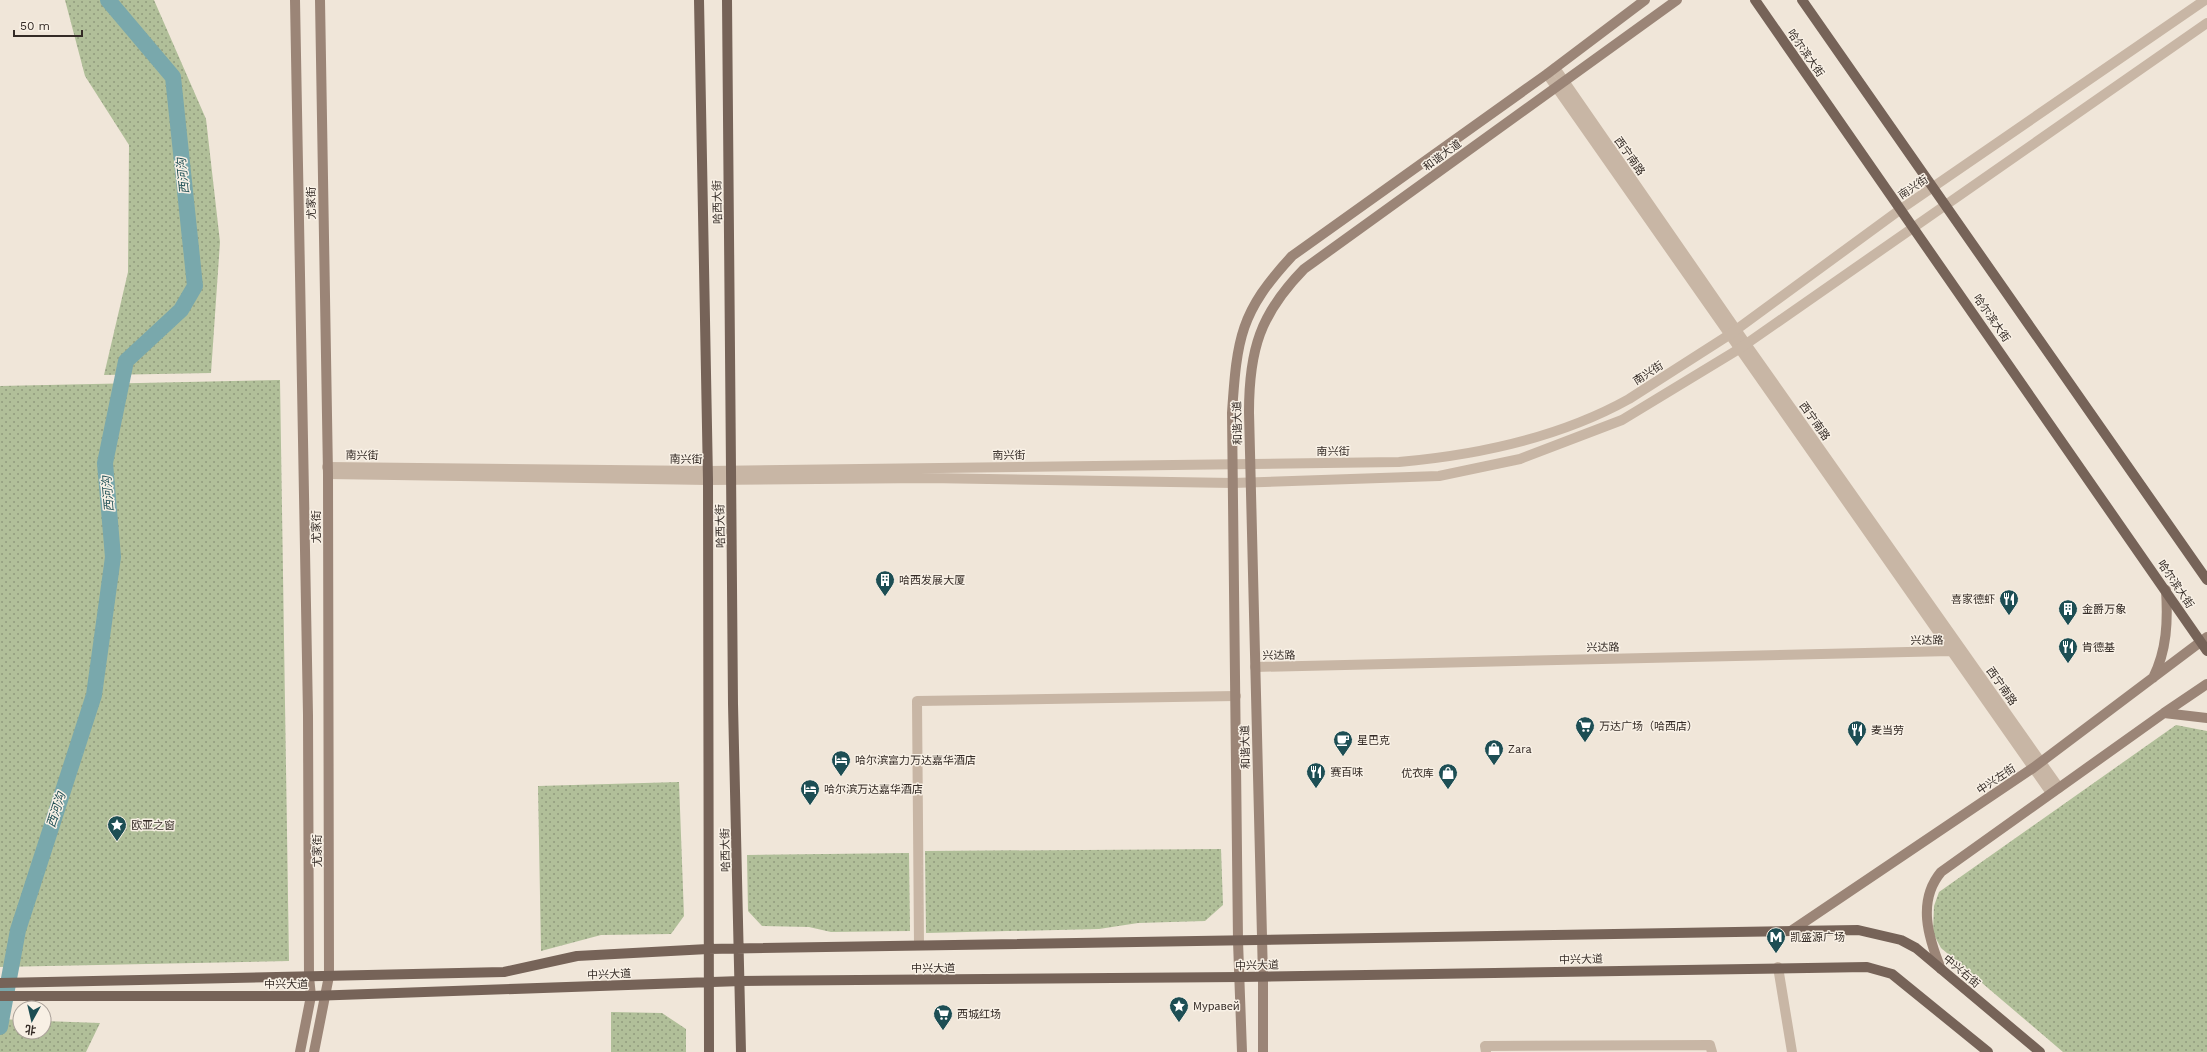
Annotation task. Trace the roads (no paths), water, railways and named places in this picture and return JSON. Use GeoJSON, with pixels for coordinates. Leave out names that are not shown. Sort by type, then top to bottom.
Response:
{"type":"FeatureCollection","features":[{"type":"Feature","properties":{"kind":"main road","name":"尤家街"},"geometry":{"type":"LineString","coordinates":[[295,0],[308,715],[309,977],[311,996],[300,1052]]}},
{"type":"Feature","properties":{"kind":"main road","name":"尤家街"},"geometry":{"type":"LineString","coordinates":[[314,1052],[329,976],[328,470],[320,0]]}},
{"type":"Feature","properties":{"kind":"main road","name":"哈西大街"},"geometry":{"type":"LineString","coordinates":[[699,0],[708,476],[709,1052]]}},
{"type":"Feature","properties":{"kind":"main road","name":"和谐大道"},"geometry":{"type":"LineString","coordinates":[[1242,1052],[1238,941],[1232,412],[1238,346],[1249,314],[1268,282],[1292,256],[1551,71],[1645,0]]}},
{"type":"Feature","properties":{"kind":"main road","name":"和谐大道"},"geometry":{"type":"LineString","coordinates":[[1263,1052],[1263,977],[1250,482],[1249,387],[1252,362],[1259,333],[1280,295],[1304,269],[1677,0]]}},
{"type":"Feature","properties":{"kind":"main road","name":"哈尔滨大街"},"geometry":{"type":"LineString","coordinates":[[1755,0],[2166,590],[2204,639],[2207,651]]}},
{"type":"Feature","properties":{"kind":"main road"},"geometry":{"type":"LineString","coordinates":[[1802,0],[2207,580]]}},
{"type":"Feature","properties":{"kind":"main road","name":"哈西大街"},"geometry":{"type":"LineString","coordinates":[[727,1],[733,704],[741,1052]]}},
{"type":"Feature","properties":{"kind":"main road"},"geometry":{"type":"LineString","coordinates":[[2152,680],[2164,650],[2167,626],[2166,590]]}},
{"type":"Feature","properties":{"kind":"main road","name":"中兴左街"},"geometry":{"type":"LineString","coordinates":[[1791,931],[2037,765],[2152,680],[2204,639]]}},
{"type":"Feature","properties":{"kind":"main road"},"geometry":{"type":"LineString","coordinates":[[1941,969],[1928,932],[1926,921],[1927,902],[1934,880],[1941,872],[2207,684]]}},
{"type":"Feature","properties":{"kind":"main road"},"geometry":{"type":"LineString","coordinates":[[2164,713],[2207,718]]}},
{"type":"Feature","properties":{"kind":"main road","name":"中兴大道"},"geometry":{"type":"LineString","coordinates":[[0,983],[504,972],[578,956],[739,948],[1858,930]]}},
{"type":"Feature","properties":{"kind":"main road","name":"中兴右街"},"geometry":{"type":"LineString","coordinates":[[1858,930],[1901,940],[1916,948],[2040,1052]]}},
{"type":"Feature","properties":{"kind":"main road","name":"中兴大道"},"geometry":{"type":"LineString","coordinates":[[0,996],[311,996],[740,981],[1240,978],[1778,967],[1867,967],[1892,974],[1988,1052]]}},
{"type":"Feature","properties":{"kind":"street","name":"南兴街"},"geometry":{"type":"LineString","coordinates":[[328,470],[708,476],[1250,463],[1399,462],[1432,459],[1496,448],[1551,433],[1615,407],[1733,332],[1901,209],[2205,0]]}},
{"type":"Feature","properties":{"kind":"street","name":"南兴街"},"geometry":{"type":"LineString","coordinates":[[731,475],[1233,483],[1439,476],[1520,459],[1622,420],[1743,346],[1913,226],[2207,23]]}},
{"type":"Feature","properties":{"kind":"street","name":"西宁南路"},"geometry":{"type":"LineString","coordinates":[[1551,71],[2055,790]]}},
{"type":"Feature","properties":{"kind":"street","name":"西宁南路"},"geometry":{"type":"LineString","coordinates":[[1743,346],[1951,651],[2037,765]]}},
{"type":"Feature","properties":{"kind":"street","name":"兴达路"},"geometry":{"type":"LineString","coordinates":[[1255,667],[1951,651]]}},
{"type":"Feature","properties":{"kind":"street"},"geometry":{"type":"LineString","coordinates":[[919,945],[917,701],[1236,696]]}},
{"type":"Feature","properties":{"kind":"street"},"geometry":{"type":"LineString","coordinates":[[1778,967],[1792,1052]]}},
{"type":"Feature","properties":{"kind":"street"},"geometry":{"type":"LineString","coordinates":[[1486,1052],[1485,1046],[1702,1045],[1710,1045],[1712,1052]]}},
{"type":"Feature","properties":{"kind":"waterway","name":"西河沟"},"geometry":{"type":"LineString","coordinates":[[0,1027],[18,930],[94,695],[113,557],[105,463],[126,361],[181,310],[195,286],[173,77],[108,0]]}},
{"type":"Feature","properties":{"kind":"place","name":"哈西发展大厦"},"geometry":{"type":"Point","coordinates":[885,597]}},
{"type":"Feature","properties":{"kind":"place","name":"喜家德虾"},"geometry":{"type":"Point","coordinates":[2009,616]}},
{"type":"Feature","properties":{"kind":"place","name":"金爵万象"},"geometry":{"type":"Point","coordinates":[2068,626]}},
{"type":"Feature","properties":{"kind":"place","name":"肯德基"},"geometry":{"type":"Point","coordinates":[2068,664]}},
{"type":"Feature","properties":{"kind":"place","name":"万达广场（哈西店）"},"geometry":{"type":"Point","coordinates":[1585,743]}},
{"type":"Feature","properties":{"kind":"place","name":"麦当劳"},"geometry":{"type":"Point","coordinates":[1857,747]}},
{"type":"Feature","properties":{"kind":"place","name":"星巴克"},"geometry":{"type":"Point","coordinates":[1343,757]}},
{"type":"Feature","properties":{"kind":"place","name":"Zara"},"geometry":{"type":"Point","coordinates":[1494,766]}},
{"type":"Feature","properties":{"kind":"place","name":"哈尔滨富力万达嘉华酒店"},"geometry":{"type":"Point","coordinates":[841,777]}},
{"type":"Feature","properties":{"kind":"place","name":"赛百味"},"geometry":{"type":"Point","coordinates":[1316,789]}},
{"type":"Feature","properties":{"kind":"place","name":"优衣库"},"geometry":{"type":"Point","coordinates":[1448,790]}},
{"type":"Feature","properties":{"kind":"place","name":"哈尔滨万达嘉华酒店"},"geometry":{"type":"Point","coordinates":[810,806]}},
{"type":"Feature","properties":{"kind":"place","name":"欧亚之窗"},"geometry":{"type":"Point","coordinates":[117,842]}},
{"type":"Feature","properties":{"kind":"place","name":"凯盛源广场"},"geometry":{"type":"Point","coordinates":[1776,954]}},
{"type":"Feature","properties":{"kind":"place","name":"Муравей"},"geometry":{"type":"Point","coordinates":[1179,1023]}},
{"type":"Feature","properties":{"kind":"place","name":"西城红场"},"geometry":{"type":"Point","coordinates":[943,1031]}}]}
